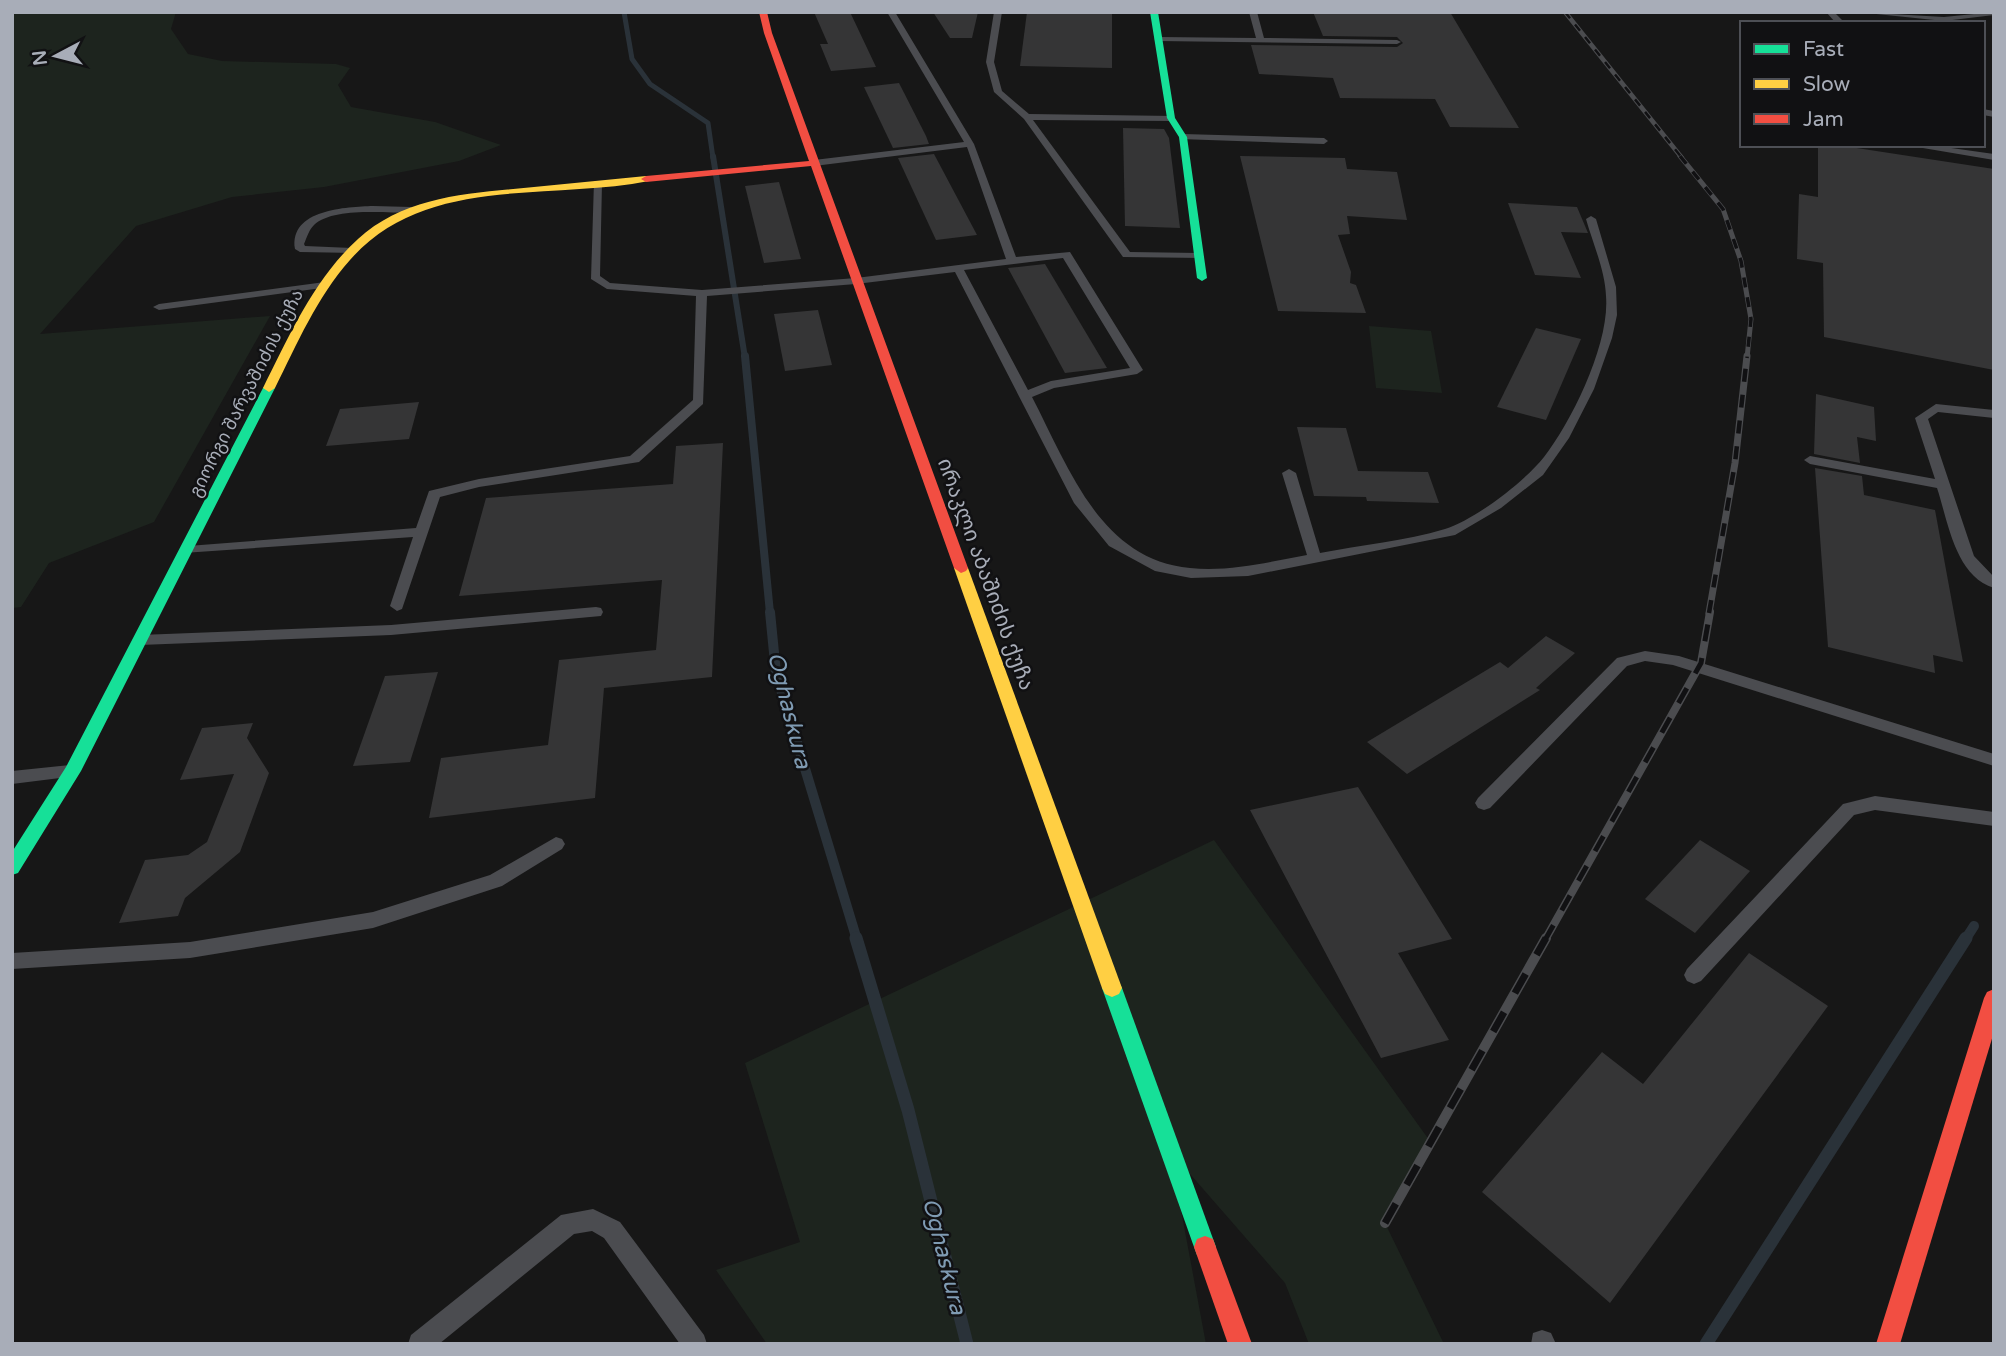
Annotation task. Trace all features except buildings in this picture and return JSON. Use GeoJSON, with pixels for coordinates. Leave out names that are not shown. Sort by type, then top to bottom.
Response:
{"type":"FeatureCollection","features":[{"type":"Feature","properties":{"kind":"street","name":"ირაკლი აბაშიძის ქუჩა"},"geometry":{"type":"LineString","coordinates":[[763,12],[856,281],[973,598],[1240,1344]]}},
{"type":"Feature","properties":{"kind":"street"},"geometry":{"type":"LineString","coordinates":[[1154,12],[1171,118],[1183,137],[1202,278]]}},
{"type":"Feature","properties":{"kind":"street","name":"გიორგი შარვაშიძის ქუჩა"},"geometry":{"type":"LineString","coordinates":[[12,868],[73,771],[188,550],[312,302],[362,240],[383,224],[411,210],[456,197],[814,163]]}},
{"type":"Feature","properties":{"kind":"street"},"geometry":{"type":"LineString","coordinates":[[1888,1344],[1994,998]]}},
{"type":"Feature","properties":{"kind":"lane"},"geometry":{"type":"LineString","coordinates":[[891,12],[970,144],[1012,261]]}},
{"type":"Feature","properties":{"kind":"lane"},"geometry":{"type":"LineString","coordinates":[[999,12],[990,62],[998,92],[1027,117],[1127,255],[1199,256]]}},
{"type":"Feature","properties":{"kind":"lane"},"geometry":{"type":"LineString","coordinates":[[1253,12],[1261,41]]}},
{"type":"Feature","properties":{"kind":"lane"},"geometry":{"type":"LineString","coordinates":[[1860,12],[1950,18],[1981,17]]}},
{"type":"Feature","properties":{"kind":"lane"},"geometry":{"type":"LineString","coordinates":[[1970,21],[1994,13]]}},
{"type":"Feature","properties":{"kind":"lane"},"geometry":{"type":"LineString","coordinates":[[1158,39],[1397,42]]}},
{"type":"Feature","properties":{"kind":"lane"},"geometry":{"type":"LineString","coordinates":[[1027,117],[1171,118]]}},
{"type":"Feature","properties":{"kind":"lane"},"geometry":{"type":"LineString","coordinates":[[1183,137],[1324,141]]}},
{"type":"Feature","properties":{"kind":"lane"},"geometry":{"type":"LineString","coordinates":[[814,163],[970,144]]}},
{"type":"Feature","properties":{"kind":"lane"},"geometry":{"type":"LineString","coordinates":[[1923,147],[1994,157]]}},
{"type":"Feature","properties":{"kind":"lane"},"geometry":{"type":"LineString","coordinates":[[597,183],[595,277],[607,286],[702,293],[746,290],[856,281],[1066,254],[1137,370],[1051,385],[1024,396]]}},
{"type":"Feature","properties":{"kind":"lane"},"geometry":{"type":"LineString","coordinates":[[352,251],[308,251],[300,249],[299,244],[309,222],[326,215],[369,209],[411,210]]}},
{"type":"Feature","properties":{"kind":"lane"},"geometry":{"type":"LineString","coordinates":[[958,268],[1081,503],[1114,543],[1155,566],[1191,573],[1248,571],[1468,525],[1539,471],[1567,431],[1602,355],[1611,325],[1612,296],[1591,219]]}},
{"type":"Feature","properties":{"kind":"lane"},"geometry":{"type":"LineString","coordinates":[[159,307],[325,285]]}},
{"type":"Feature","properties":{"kind":"lane"},"geometry":{"type":"LineString","coordinates":[[397,607],[434,494],[479,483],[634,459],[699,401],[702,293]]}},
{"type":"Feature","properties":{"kind":"lane"},"geometry":{"type":"LineString","coordinates":[[1994,414],[1936,408],[1921,418],[1968,557],[1984,578],[1994,583]]}},
{"type":"Feature","properties":{"kind":"lane"},"geometry":{"type":"LineString","coordinates":[[1810,460],[1943,485]]}},
{"type":"Feature","properties":{"kind":"lane"},"geometry":{"type":"LineString","coordinates":[[1289,473],[1315,559]]}},
{"type":"Feature","properties":{"kind":"lane"},"geometry":{"type":"LineString","coordinates":[[188,550],[421,532]]}},
{"type":"Feature","properties":{"kind":"lane"},"geometry":{"type":"LineString","coordinates":[[140,640],[391,630],[596,612]]}},
{"type":"Feature","properties":{"kind":"lane"},"geometry":{"type":"LineString","coordinates":[[1484,803],[1622,662],[1645,656],[1686,664],[1994,760]]}},
{"type":"Feature","properties":{"kind":"lane"},"geometry":{"type":"LineString","coordinates":[[12,778],[73,771]]}},
{"type":"Feature","properties":{"kind":"lane"},"geometry":{"type":"LineString","coordinates":[[1694,975],[1849,809],[1875,803],[1994,819]]}},
{"type":"Feature","properties":{"kind":"lane"},"geometry":{"type":"LineString","coordinates":[[12,961],[190,950],[373,920],[495,881],[556,844]]}},
{"type":"Feature","properties":{"kind":"lane"},"geometry":{"type":"LineString","coordinates":[[420,1344],[569,1223],[593,1220],[612,1230],[695,1344]]}},
{"type":"Feature","properties":{"kind":"shaded area"},"geometry":{"type":"Polygon","coordinates":[[[12,12],[176,12],[171,29],[188,54],[222,61],[336,64],[350,68],[338,85],[351,107],[435,122],[501,145],[459,161],[324,187],[232,197],[136,226],[40,334],[270,316],[154,522],[49,563],[21,607],[12,608],[12,12]]]}},
{"type":"Feature","properties":{"kind":"shaded area"},"geometry":{"type":"Polygon","coordinates":[[[1369,326],[1431,331],[1442,393],[1376,388],[1369,326]]]}},
{"type":"Feature","properties":{"kind":"shaded area"},"geometry":{"type":"Polygon","coordinates":[[[1214,840],[1432,1144],[1385,1223],[1444,1344],[1309,1344],[1285,1283],[1170,1151],[1206,1344],[767,1344],[716,1270],[800,1242],[745,1063],[1214,840]]]}},
{"type":"Feature","properties":{"kind":"waterway","name":"Oghaskura"},"geometry":{"type":"LineString","coordinates":[[624,12],[632,59],[650,84],[708,123],[713,158]]}},
{"type":"Feature","properties":{"kind":"waterway","name":"Oghaskura"},"geometry":{"type":"LineString","coordinates":[[713,156],[745,358]]}},
{"type":"Feature","properties":{"kind":"waterway","name":"Oghaskura"},"geometry":{"type":"LineString","coordinates":[[745,356],[770,613]]}},
{"type":"Feature","properties":{"kind":"waterway","name":"Oghaskura"},"geometry":{"type":"LineString","coordinates":[[770,612],[776,673],[857,940]]}},
{"type":"Feature","properties":{"kind":"waterway"},"geometry":{"type":"LineString","coordinates":[[1965,940],[1974,926]]}},
{"type":"Feature","properties":{"kind":"waterway","name":"Oghaskura"},"geometry":{"type":"LineString","coordinates":[[856,938],[908,1110],[967,1344]]}},
{"type":"Feature","properties":{"kind":"waterway"},"geometry":{"type":"LineString","coordinates":[[1706,1344],[1966,938]]}},
{"type":"Feature","properties":{"kind":"railway"},"geometry":{"type":"LineString","coordinates":[[1565,12],[1682,158]]}},
{"type":"Feature","properties":{"kind":"railway"},"geometry":{"type":"LineString","coordinates":[[1680,156],[1723,209],[1741,261],[1751,319],[1747,358]]}},
{"type":"Feature","properties":{"kind":"railway"},"geometry":{"type":"LineString","coordinates":[[1709,613],[1735,463],[1747,356]]}},
{"type":"Feature","properties":{"kind":"railway"},"geometry":{"type":"LineString","coordinates":[[1545,940],[1701,663],[1710,612]]}},
{"type":"Feature","properties":{"kind":"railway"},"geometry":{"type":"LineString","coordinates":[[1385,1223],[1546,938]]}},
{"type":"Feature","properties":{"kind":"traffic: fast"},"geometry":{"type":"LineString","coordinates":[[1154,12],[1171,118],[1183,137],[1202,278]]}},
{"type":"Feature","properties":{"kind":"traffic: fast"},"geometry":{"type":"LineString","coordinates":[[12,868],[73,771],[269,388]]}},
{"type":"Feature","properties":{"kind":"traffic: fast"},"geometry":{"type":"LineString","coordinates":[[1112,988],[1205,1247]]}},
{"type":"Feature","properties":{"kind":"traffic: slow"},"geometry":{"type":"LineString","coordinates":[[269,388],[303,322],[330,278],[362,241],[398,216],[456,197],[646,179]]}},
{"type":"Feature","properties":{"kind":"traffic: slow"},"geometry":{"type":"LineString","coordinates":[[961,568],[1112,988]]}},
{"type":"Feature","properties":{"kind":"traffic: jam"},"geometry":{"type":"LineString","coordinates":[[763,12],[768,33],[961,568]]}},
{"type":"Feature","properties":{"kind":"traffic: jam"},"geometry":{"type":"LineString","coordinates":[[646,179],[814,163]]}},
{"type":"Feature","properties":{"kind":"traffic: jam"},"geometry":{"type":"LineString","coordinates":[[1888,1344],[1994,998]]}},
{"type":"Feature","properties":{"kind":"traffic: jam"},"geometry":{"type":"LineString","coordinates":[[1205,1247],[1240,1344]]}}]}
